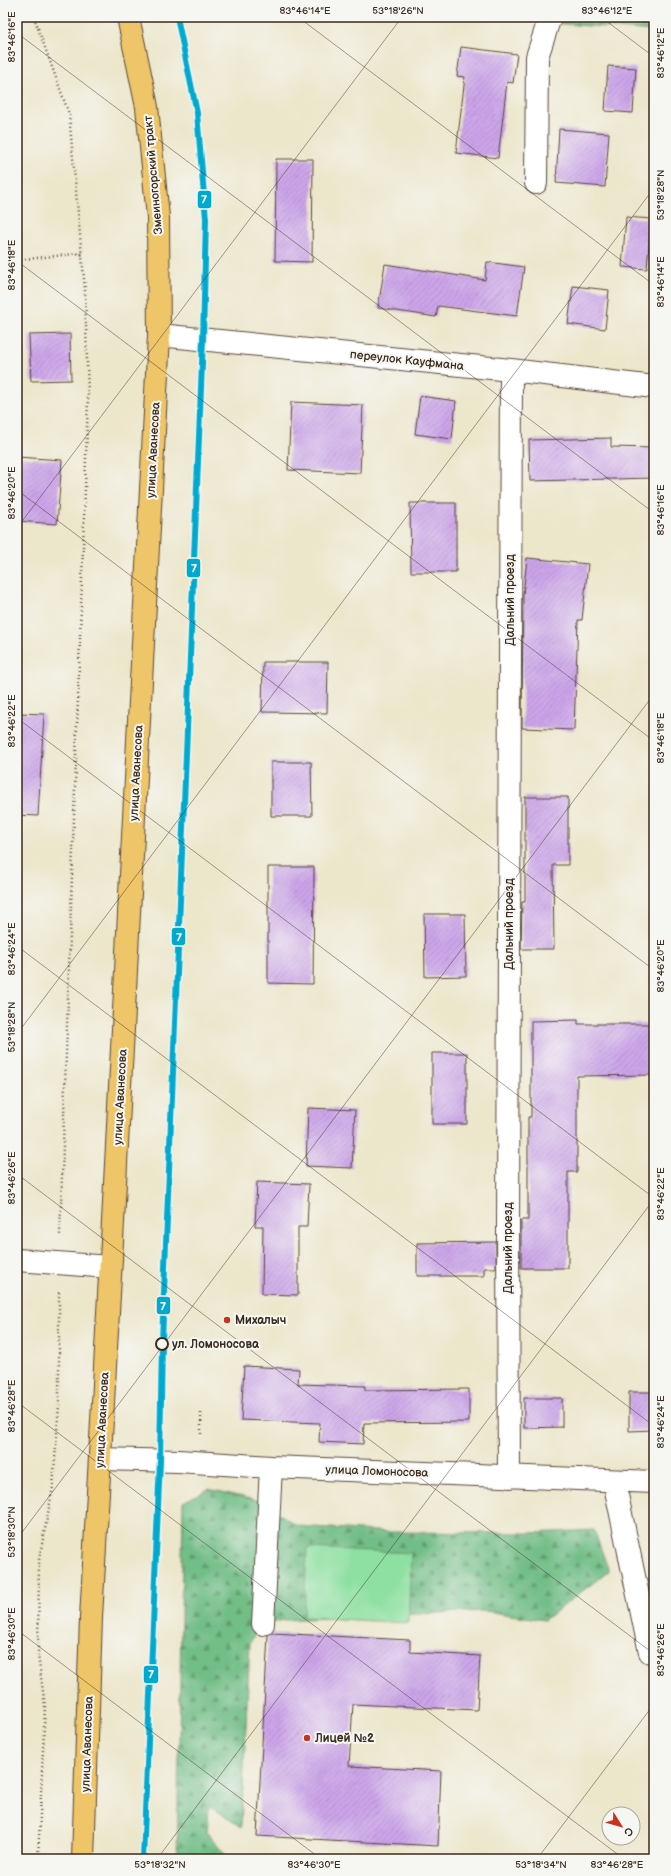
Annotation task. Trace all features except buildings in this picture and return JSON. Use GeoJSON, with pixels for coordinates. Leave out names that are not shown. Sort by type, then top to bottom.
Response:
{"type":"FeatureCollection","features":[{"type":"Feature","properties":{"kind":"highway","name":"Змеиногорский тракт"},"geometry":{"type":"LineString","coordinates":[[128,17],[148,107],[158,217],[159,335]]}},
{"type":"Feature","properties":{"kind":"highway","name":"улица Аванесова"},"geometry":{"type":"LineString","coordinates":[[83,1859],[90,1618],[100,1459],[159,335]]}},
{"type":"Feature","properties":{"kind":"street"},"geometry":{"type":"LineString","coordinates":[[536,183],[537,57],[550,17]]}},
{"type":"Feature","properties":{"kind":"street","name":"переулок Кауфмана"},"geometry":{"type":"LineString","coordinates":[[159,335],[511,370],[654,387]]}},
{"type":"Feature","properties":{"kind":"street","name":"Дальний проезд"},"geometry":{"type":"LineString","coordinates":[[510,1477],[508,1213],[511,370]]}},
{"type":"Feature","properties":{"kind":"street"},"geometry":{"type":"LineString","coordinates":[[17,1260],[110,1267]]}},
{"type":"Feature","properties":{"kind":"street","name":"улица Ломоносова"},"geometry":{"type":"LineString","coordinates":[[100,1459],[178,1461],[271,1467],[654,1482]]}},
{"type":"Feature","properties":{"kind":"street"},"geometry":{"type":"LineString","coordinates":[[263,1624],[271,1467]]}},
{"type":"Feature","properties":{"kind":"street"},"geometry":{"type":"LineString","coordinates":[[614,1481],[650,1652]]}},
{"type":"Feature","properties":{"kind":"path"},"geometry":{"type":"LineString","coordinates":[[34,17],[69,114],[86,290],[88,398],[59,1263],[59,1406],[53,1487],[39,1560],[38,1655],[46,1706],[38,1859]]}},
{"type":"Feature","properties":{"kind":"path"},"geometry":{"type":"LineString","coordinates":[[17,260],[83,253]]}},
{"type":"Feature","properties":{"kind":"green space"},"geometry":{"type":"Polygon","coordinates":[[[553,17],[654,17],[654,31],[552,23],[553,17]]]}},
{"type":"Feature","properties":{"kind":"green space"},"geometry":{"type":"Polygon","coordinates":[[[209,1489],[260,1501],[298,1526],[391,1532],[530,1533],[594,1530],[609,1571],[544,1620],[485,1611],[284,1620],[260,1625],[250,1643],[241,1827],[209,1806],[207,1833],[230,1859],[177,1859],[183,1502],[209,1489]]]}},
{"type":"Feature","properties":{"kind":"green space"},"geometry":{"type":"Polygon","coordinates":[[[307,1548],[411,1553],[408,1623],[304,1617],[307,1548]]]}},
{"type":"Feature","properties":{"kind":"transit line","name":"7"},"geometry":{"type":"LineString","coordinates":[[143,1859],[160,1460],[162,1341],[203,339],[206,219],[197,113],[177,17]]}},
{"type":"Feature","properties":{"kind":"place","name":"Михалыч"},"geometry":{"type":"Point","coordinates":[227,1320]}},
{"type":"Feature","properties":{"kind":"place","name":"ул. Ломоносова"},"geometry":{"type":"Point","coordinates":[162,1344]}},
{"type":"Feature","properties":{"kind":"place","name":"Лицей №2"},"geometry":{"type":"Point","coordinates":[307,1738]}}]}
